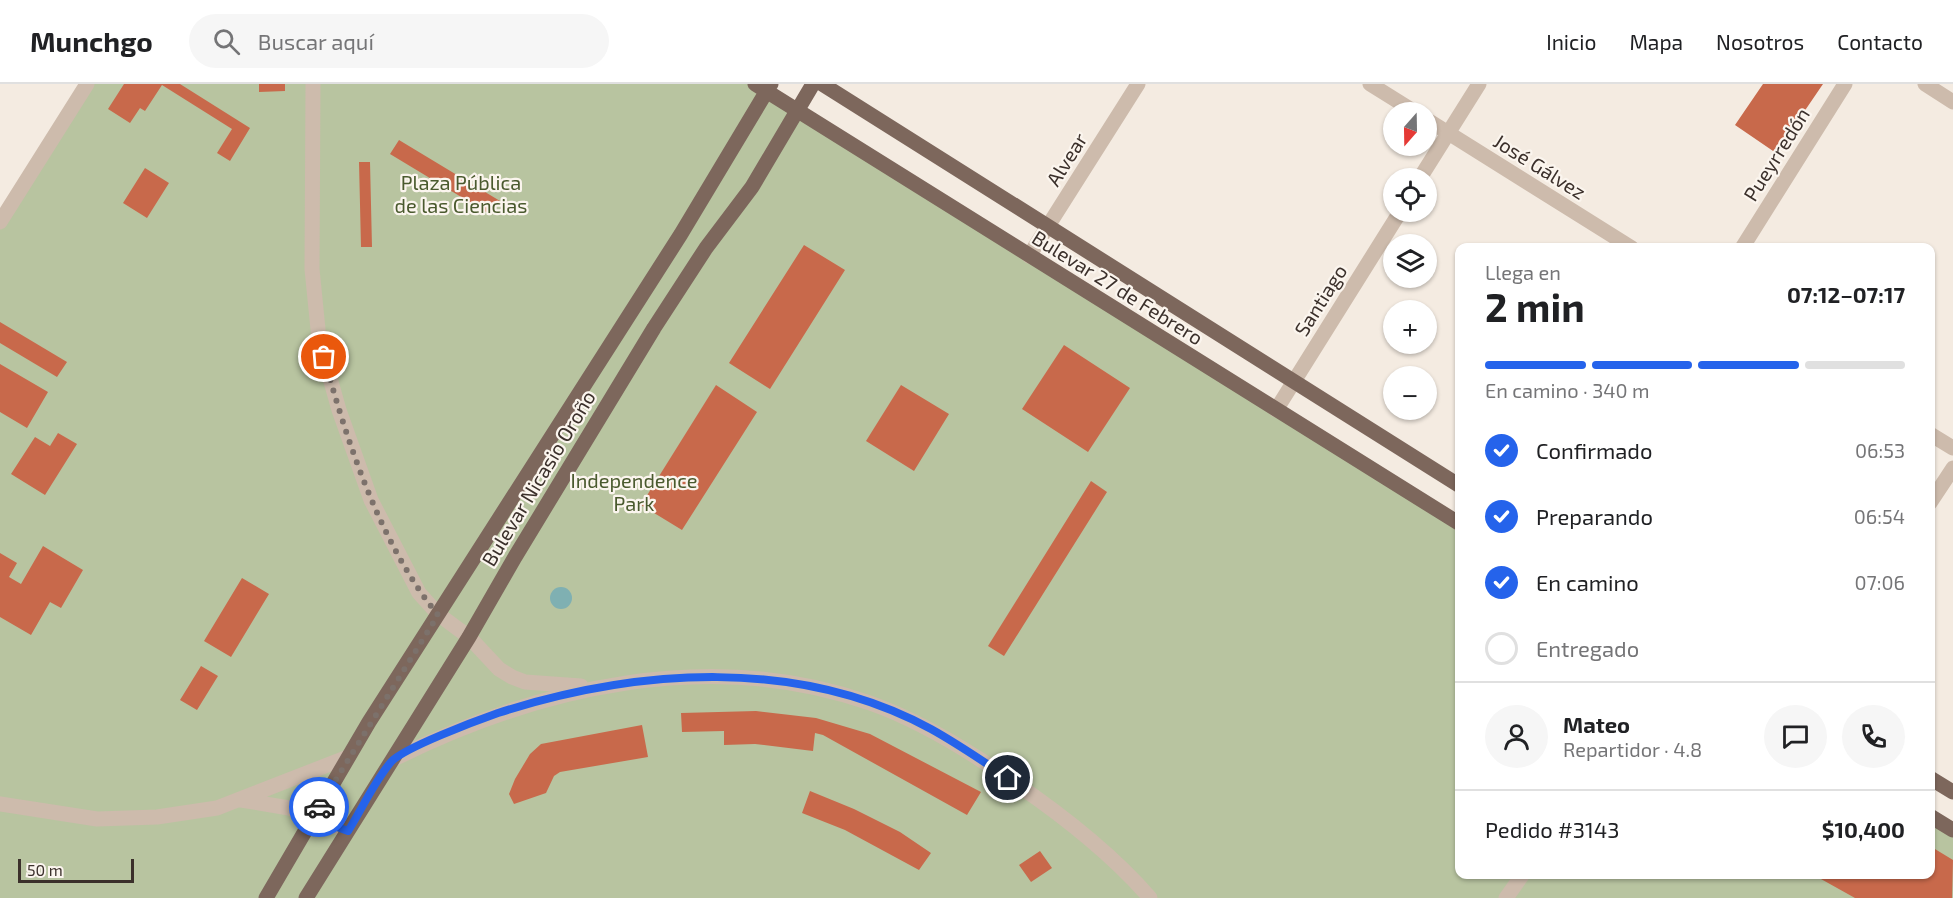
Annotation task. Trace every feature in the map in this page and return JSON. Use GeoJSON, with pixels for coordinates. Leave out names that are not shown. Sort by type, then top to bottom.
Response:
{"type":"FeatureCollection","features":[{"type":"Feature","properties":{"kind":"main road","name":"Bulevar Nicasio Oroño"},"geometry":{"type":"LineString","coordinates":[[306,898],[469,637],[514,557],[654,328],[706,248],[752,187],[813,84]]}},
{"type":"Feature","properties":{"kind":"main road","name":"Bulevar 27 de Febrero"},"geometry":{"type":"LineString","coordinates":[[822,84],[1455,483]]}},
{"type":"Feature","properties":{"kind":"main road","name":"Bulevar Nicasio Oroño"},"geometry":{"type":"LineString","coordinates":[[266,898],[348,757],[681,234],[764,86]]}},
{"type":"Feature","properties":{"kind":"main road","name":"Bulevar 27 de Febrero"},"geometry":{"type":"LineString","coordinates":[[764,86],[798,110],[1029,256],[1455,521]]}},
{"type":"Feature","properties":{"kind":"main road"},"geometry":{"type":"LineString","coordinates":[[1935,781],[1953,792]]}},
{"type":"Feature","properties":{"kind":"main road"},"geometry":{"type":"LineString","coordinates":[[1935,819],[1953,830]]}},
{"type":"Feature","properties":{"kind":"street"},"geometry":{"type":"LineString","coordinates":[[0,222],[87,84]]}},
{"type":"Feature","properties":{"kind":"street"},"geometry":{"type":"LineString","coordinates":[[313,84],[312,269],[319,339],[339,410],[371,500],[420,593],[438,615],[469,637],[499,669],[525,682],[593,687]]}},
{"type":"Feature","properties":{"kind":"street","name":"Alvear"},"geometry":{"type":"LineString","coordinates":[[1029,256],[1138,84]]}},
{"type":"Feature","properties":{"kind":"street"},"geometry":{"type":"LineString","coordinates":[[1370,84],[1399,102]]}},
{"type":"Feature","properties":{"kind":"street"},"geometry":{"type":"LineString","coordinates":[[1426,168],[1479,84]]}},
{"type":"Feature","properties":{"kind":"street","name":"Pueyrredón"},"geometry":{"type":"LineString","coordinates":[[1745,243],[1845,84]]}},
{"type":"Feature","properties":{"kind":"street"},"geometry":{"type":"LineString","coordinates":[[1925,84],[1953,102]]}},
{"type":"Feature","properties":{"kind":"street","name":"José Gálvez"},"geometry":{"type":"LineString","coordinates":[[1437,126],[1624,243]]}},
{"type":"Feature","properties":{"kind":"street","name":"Santiago"},"geometry":{"type":"LineString","coordinates":[[1276,410],[1394,222]]}},
{"type":"Feature","properties":{"kind":"street"},"geometry":{"type":"LineString","coordinates":[[1935,437],[1953,448]]}},
{"type":"Feature","properties":{"kind":"street"},"geometry":{"type":"LineString","coordinates":[[1935,495],[1953,468]]}},
{"type":"Feature","properties":{"kind":"street"},"geometry":{"type":"LineString","coordinates":[[392,760],[444,734],[484,718],[593,687],[656,679],[736,677],[799,683],[869,703],[930,729],[1048,806],[1150,898]]}},
{"type":"Feature","properties":{"kind":"street"},"geometry":{"type":"LineString","coordinates":[[0,804],[97,819],[157,817],[217,808],[348,757]]}},
{"type":"Feature","properties":{"kind":"street"},"geometry":{"type":"LineString","coordinates":[[238,800],[289,808],[348,831]]}},
{"type":"Feature","properties":{"kind":"street"},"geometry":{"type":"LineString","coordinates":[[1506,898],[1519,879]]}},
{"type":"Feature","properties":{"kind":"green space","name":"Independence Park"},"geometry":{"type":"Polygon","coordinates":[[[87,84],[755,84],[1455,522],[1455,879],[1935,879],[1935,819],[1953,830],[1953,898],[0,898],[0,222],[87,84]]]}},
{"type":"Feature","properties":{"kind":"water"},"geometry":{"type":"Polygon","coordinates":[[[557,587],[565,587],[572,594],[572,602],[565,609],[557,609],[550,602],[550,594],[557,587]]]}},
{"type":"Feature","properties":{"kind":"building"},"geometry":{"type":"Polygon","coordinates":[[[124,84],[180,84],[250,128],[230,161],[217,153],[232,129],[162,85],[145,111],[140,108],[130,123],[108,109],[124,84]]]}},
{"type":"Feature","properties":{"kind":"building"},"geometry":{"type":"Polygon","coordinates":[[[259,84],[285,84],[285,91],[259,92],[259,84]]]}},
{"type":"Feature","properties":{"kind":"building"},"geometry":{"type":"Polygon","coordinates":[[[1763,84],[1823,84],[1776,153],[1735,125],[1763,84]]]}},
{"type":"Feature","properties":{"kind":"building"},"geometry":{"type":"Polygon","coordinates":[[[399,140],[500,201],[491,215],[390,154],[399,140]]]}},
{"type":"Feature","properties":{"kind":"building"},"geometry":{"type":"Polygon","coordinates":[[[359,162],[370,162],[372,247],[361,247],[359,162]]]}},
{"type":"Feature","properties":{"kind":"building"},"geometry":{"type":"Polygon","coordinates":[[[145,168],[169,183],[147,218],[123,203],[145,168]]]}},
{"type":"Feature","properties":{"kind":"building"},"geometry":{"type":"Polygon","coordinates":[[[804,245],[845,270],[770,389],[729,363],[804,245]]]}},
{"type":"Feature","properties":{"kind":"building"},"geometry":{"type":"Polygon","coordinates":[[[0,322],[67,362],[57,377],[0,343],[0,322]]]}},
{"type":"Feature","properties":{"kind":"building"},"geometry":{"type":"Polygon","coordinates":[[[1064,345],[1130,388],[1088,452],[1022,409],[1064,345]]]}},
{"type":"Feature","properties":{"kind":"building"},"geometry":{"type":"Polygon","coordinates":[[[0,364],[48,392],[27,428],[0,412],[0,364]]]}},
{"type":"Feature","properties":{"kind":"building"},"geometry":{"type":"Polygon","coordinates":[[[716,385],[757,412],[682,530],[641,505],[716,385]]]}},
{"type":"Feature","properties":{"kind":"building"},"geometry":{"type":"Polygon","coordinates":[[[901,385],[949,414],[914,471],[866,441],[901,385]]]}},
{"type":"Feature","properties":{"kind":"building"},"geometry":{"type":"Polygon","coordinates":[[[58,433],[77,444],[45,495],[11,474],[35,437],[50,446],[58,433]]]}},
{"type":"Feature","properties":{"kind":"building"},"geometry":{"type":"Polygon","coordinates":[[[1091,481],[1107,492],[1004,656],[988,646],[1091,481]]]}},
{"type":"Feature","properties":{"kind":"building"},"geometry":{"type":"Polygon","coordinates":[[[43,546],[83,570],[61,608],[50,602],[31,635],[0,617],[0,553],[17,563],[9,577],[21,584],[43,546]]]}},
{"type":"Feature","properties":{"kind":"building"},"geometry":{"type":"Polygon","coordinates":[[[242,578],[269,594],[231,657],[204,641],[242,578]]]}},
{"type":"Feature","properties":{"kind":"building"},"geometry":{"type":"Polygon","coordinates":[[[201,666],[218,676],[197,710],[180,700],[201,666]]]}},
{"type":"Feature","properties":{"kind":"building"},"geometry":{"type":"Polygon","coordinates":[[[756,711],[816,718],[870,734],[981,792],[967,815],[823,735],[815,733],[813,751],[755,744],[724,745],[724,731],[682,732],[681,713],[756,711]]]}},
{"type":"Feature","properties":{"kind":"building"},"geometry":{"type":"Polygon","coordinates":[[[642,725],[648,757],[560,772],[554,776],[546,793],[514,804],[509,794],[515,779],[530,754],[541,744],[642,725]]]}},
{"type":"Feature","properties":{"kind":"building"},"geometry":{"type":"Polygon","coordinates":[[[810,791],[854,809],[900,832],[931,853],[919,870],[845,830],[802,813],[810,791]]]}},
{"type":"Feature","properties":{"kind":"building"},"geometry":{"type":"Polygon","coordinates":[[[1935,849],[1953,860],[1952,898],[1855,898],[1821,879],[1935,879],[1935,849]]]}},
{"type":"Feature","properties":{"kind":"building"},"geometry":{"type":"Polygon","coordinates":[[[1040,851],[1052,868],[1031,882],[1019,865],[1040,851]]]}},
{"type":"Feature","properties":{"kind":"way so far"},"geometry":{"type":"LineString","coordinates":[[319,807],[438,615],[420,593],[371,500],[339,410],[324,357]]}},
{"type":"Feature","properties":{"kind":"route"},"geometry":{"type":"LineString","coordinates":[[319,807],[313,818],[348,831],[392,760],[444,734],[521,706],[593,687],[656,679],[736,677],[799,683],[869,703],[930,729],[1008,778]]}},
{"type":"Feature","properties":{"kind":"park label","name":"Plaza Pública de las Ciencias"},"geometry":{"type":"Point","coordinates":[461,194]}}]}
